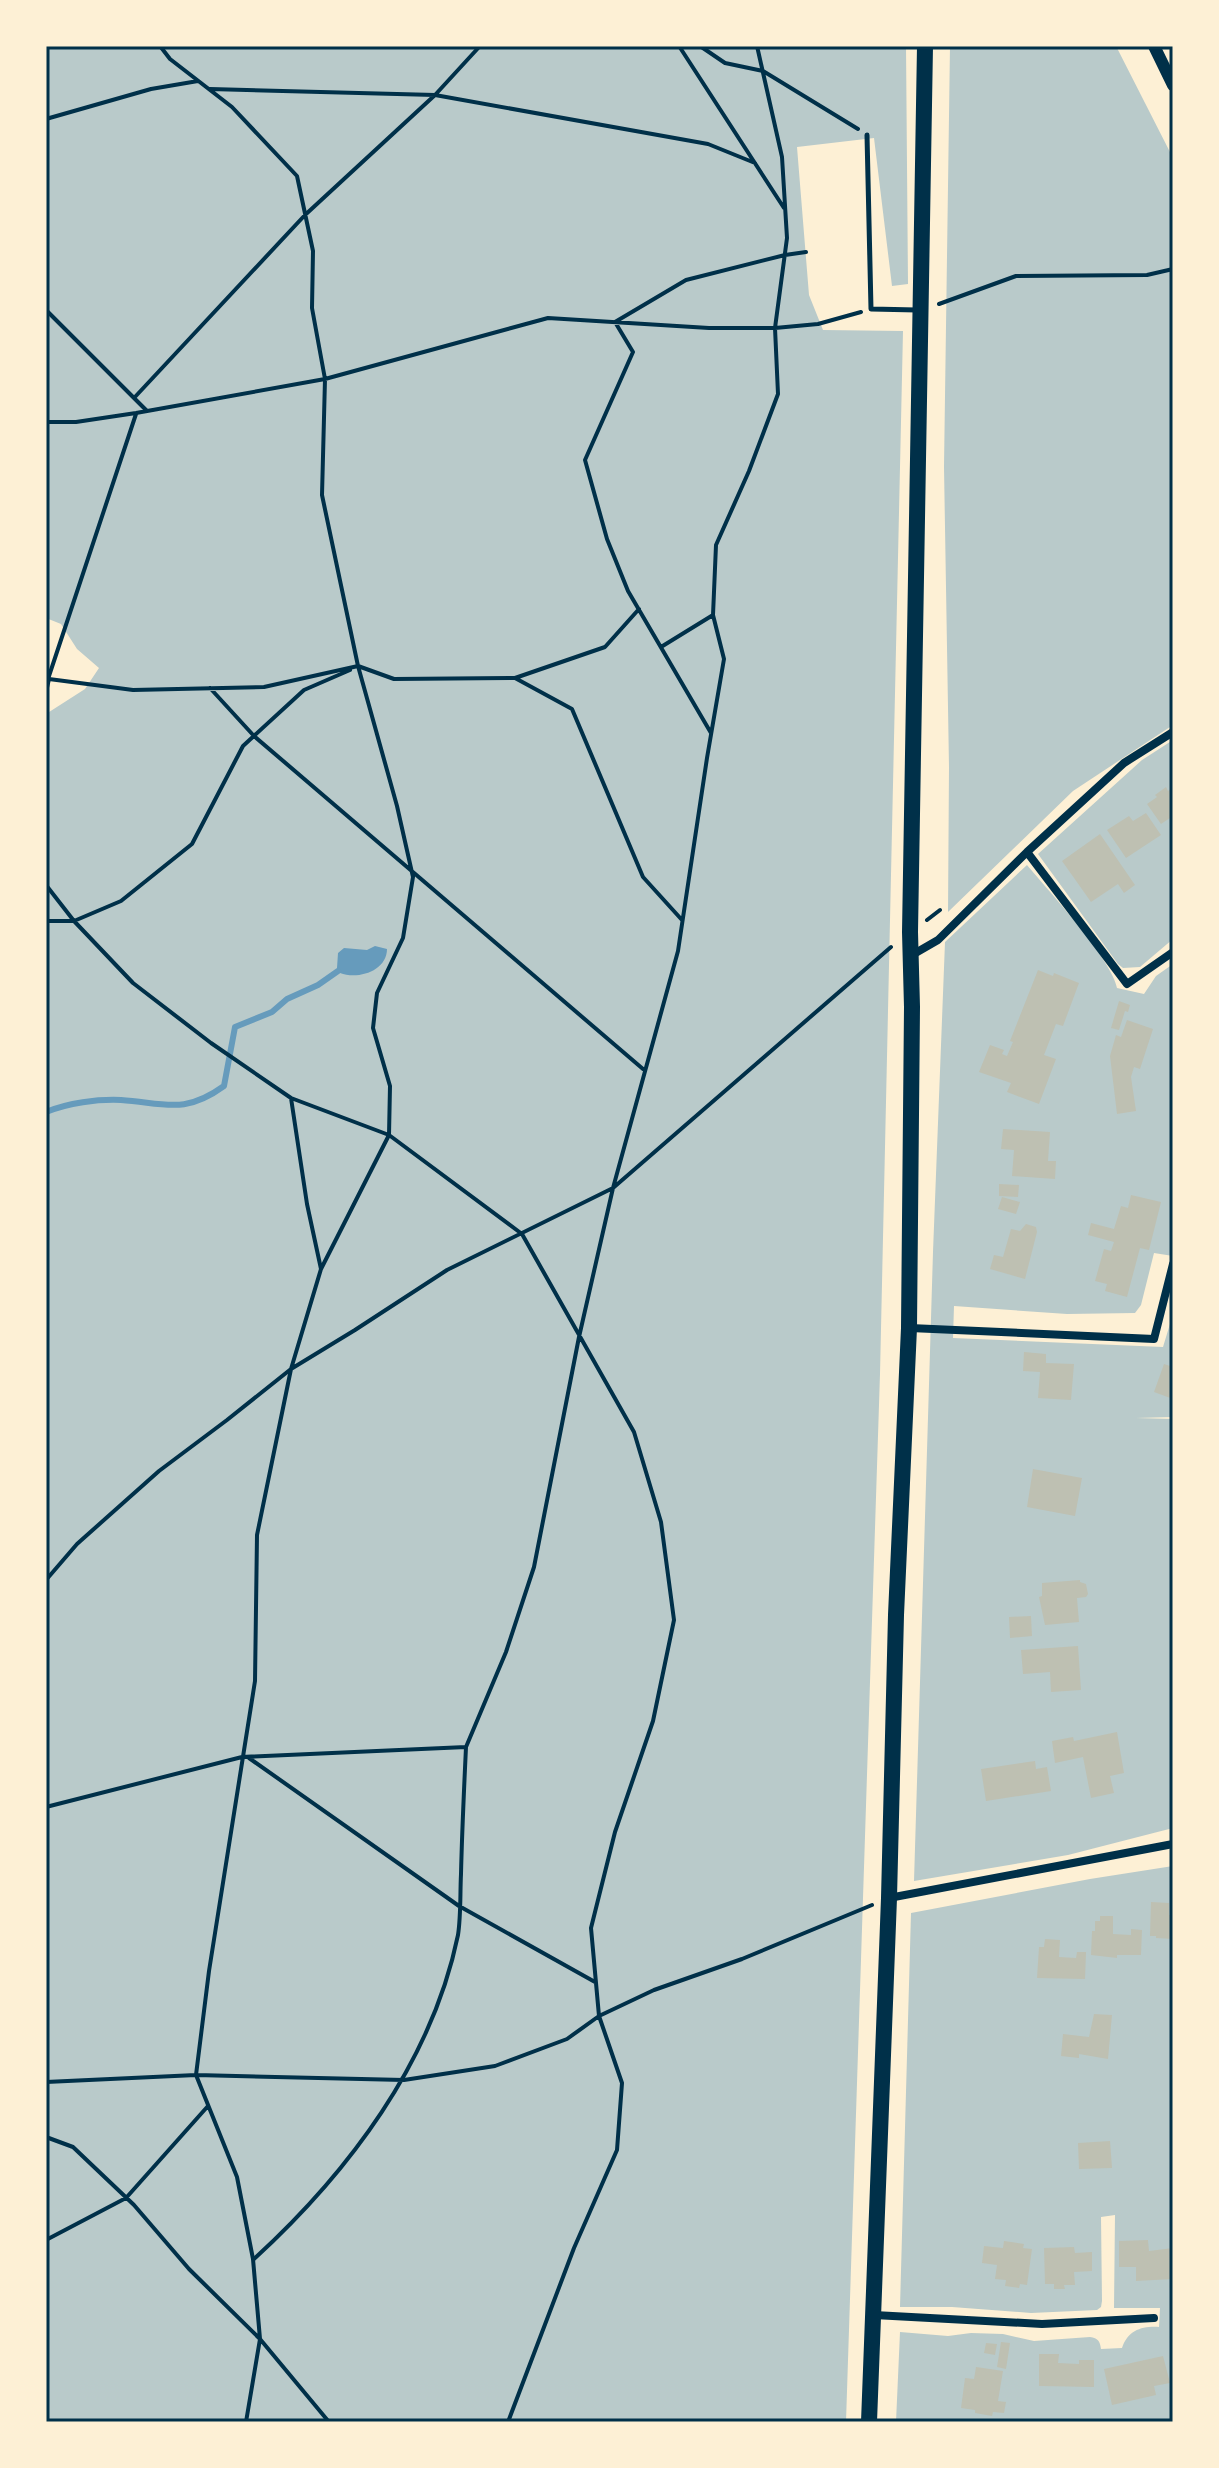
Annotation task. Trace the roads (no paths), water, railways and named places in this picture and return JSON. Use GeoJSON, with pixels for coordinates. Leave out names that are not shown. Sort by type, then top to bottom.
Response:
{"type":"FeatureCollection","features":[{"type":"Feature","properties":{"kind":"main road"},"geometry":{"type":"LineString","coordinates":[[869,2422],[889,1898],[896,1615],[909,1328],[910,932],[925,46]]}},
{"type":"Feature","properties":{"kind":"street"},"geometry":{"type":"LineString","coordinates":[[1154,46],[1173,85]]}},
{"type":"Feature","properties":{"kind":"street"},"geometry":{"type":"LineString","coordinates":[[912,955],[938,940],[1124,763],[1173,732]]}},
{"type":"Feature","properties":{"kind":"street"},"geometry":{"type":"LineString","coordinates":[[1027,852],[1127,984],[1173,952]]}},
{"type":"Feature","properties":{"kind":"street"},"geometry":{"type":"LineString","coordinates":[[909,1328],[1154,1339],[1173,1264]]}},
{"type":"Feature","properties":{"kind":"street"},"geometry":{"type":"LineString","coordinates":[[889,1898],[1173,1844]]}},
{"type":"Feature","properties":{"kind":"street"},"geometry":{"type":"LineString","coordinates":[[874,2315],[1042,2324],[1154,2318]]}},
{"type":"Feature","properties":{"kind":"lane"},"geometry":{"type":"LineString","coordinates":[[867,135],[871,309],[922,310]]}},
{"type":"Feature","properties":{"kind":"water"},"geometry":{"type":"Polygon","coordinates":[[[375,946],[387,949],[386,957],[377,968],[363,974],[340,973],[337,968],[338,953],[344,948],[367,950],[375,946]]]}},
{"type":"Feature","properties":{"kind":"waterway"},"geometry":{"type":"LineString","coordinates":[[46,1112],[102,1100],[185,1104],[210,1095],[224,1086],[235,1027],[272,1012],[287,999],[318,985],[338,971]]}}]}
